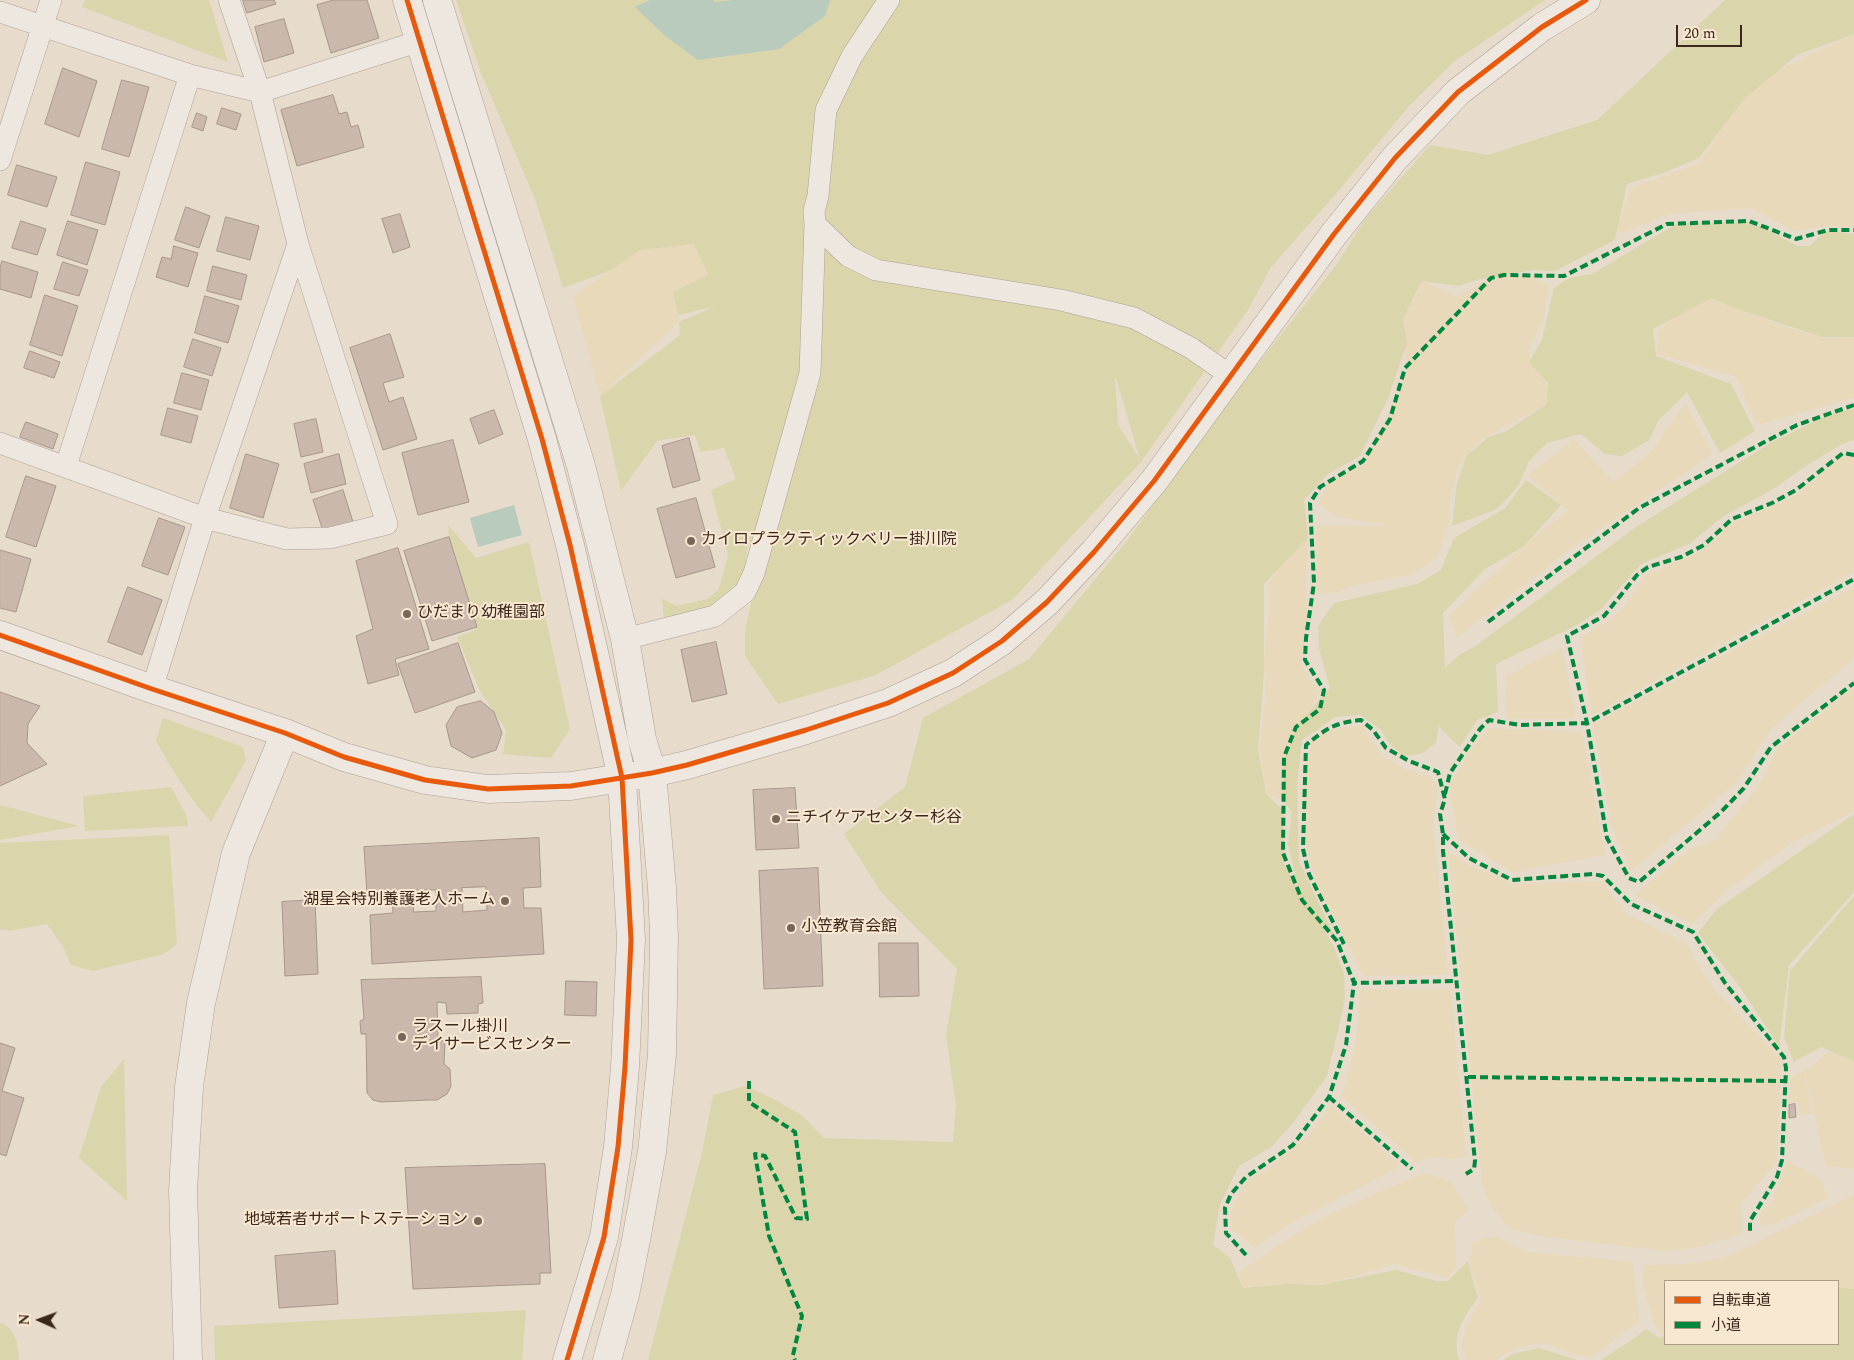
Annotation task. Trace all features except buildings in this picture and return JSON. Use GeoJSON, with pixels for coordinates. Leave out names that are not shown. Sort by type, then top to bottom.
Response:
{"type":"FeatureCollection","features":[{"type":"Feature","properties":{"kind":"street"},"geometry":{"type":"LineString","coordinates":[[0,160],[51,0]]}},
{"type":"Feature","properties":{"kind":"street"},"geometry":{"type":"LineString","coordinates":[[0,443],[205,518],[288,539],[330,538],[387,524],[298,244],[260,92],[229,0]]}},
{"type":"Feature","properties":{"kind":"street"},"geometry":{"type":"LineString","coordinates":[[407,0],[542,438],[570,544],[622,778],[631,940],[625,1066],[619,1138],[604,1237],[567,1360]]}},
{"type":"Feature","properties":{"kind":"street"},"geometry":{"type":"LineString","coordinates":[[437,0],[581,466],[625,639],[642,739],[652,773],[662,888],[664,936],[662,1054],[652,1152],[625,1295],[607,1360]]}},
{"type":"Feature","properties":{"kind":"street"},"geometry":{"type":"LineString","coordinates":[[625,639],[715,616],[745,592],[754,572],[810,374],[814,211],[818,196],[826,110],[852,56],[889,0]]}},
{"type":"Feature","properties":{"kind":"street"},"geometry":{"type":"LineString","coordinates":[[0,635],[152,689],[285,732],[344,757],[425,780],[488,788],[571,786],[652,773],[687,765],[797,733],[888,703],[953,673],[1002,641],[1047,602],[1094,552],[1154,481],[1334,234],[1395,158],[1458,92],[1542,27],[1586,0]]}},
{"type":"Feature","properties":{"kind":"street"},"geometry":{"type":"LineString","coordinates":[[0,12],[190,75],[260,92],[420,41]]}},
{"type":"Feature","properties":{"kind":"street"},"geometry":{"type":"LineString","coordinates":[[66,466],[190,75]]}},
{"type":"Feature","properties":{"kind":"street"},"geometry":{"type":"LineString","coordinates":[[815,224],[848,256],[876,270],[1061,300],[1134,318],[1191,348],[1231,376]]}},
{"type":"Feature","properties":{"kind":"street"},"geometry":{"type":"LineString","coordinates":[[152,689],[205,518],[298,244]]}},
{"type":"Feature","properties":{"kind":"street"},"geometry":{"type":"LineString","coordinates":[[188,1360],[183,1190],[189,1088],[200,1013],[236,853],[285,732]]}},
{"type":"Feature","properties":{"kind":"street"},"geometry":{"type":"LineString","coordinates":[[591,1360],[609,1295],[643,1202]]}},
{"type":"Feature","properties":{"kind":"shaded area"},"geometry":{"type":"Polygon","coordinates":[[[85,0],[209,0],[228,62],[82,7],[85,0]]]}},
{"type":"Feature","properties":{"kind":"shaded area"},"geometry":{"type":"Polygon","coordinates":[[[456,0],[1545,0],[1455,61],[1410,105],[1334,196],[1271,267],[1249,308],[1141,462],[1012,600],[876,675],[778,704],[745,656],[745,631],[779,481],[747,550],[743,580],[729,604],[664,621],[662,599],[677,606],[707,599],[719,589],[728,555],[711,490],[736,479],[724,448],[701,452],[695,435],[657,441],[621,491],[600,396],[680,335],[679,322],[716,306],[678,315],[673,292],[708,275],[694,244],[640,250],[611,270],[563,288],[535,199],[481,73],[456,0]],[[1116,378],[1118,425],[1140,459],[1116,378]]]}},
{"type":"Feature","properties":{"kind":"shaded area"},"geometry":{"type":"Polygon","coordinates":[[[650,0],[714,0],[714,2],[734,0],[830,0],[825,16],[779,49],[698,60],[664,35],[635,7],[650,0]]]}},
{"type":"Feature","properties":{"kind":"shaded area"},"geometry":{"type":"Polygon","coordinates":[[[1725,0],[1854,0],[1854,34],[1797,55],[1745,98],[1699,158],[1666,172],[1627,184],[1615,240],[1555,271],[1533,270],[1476,280],[1459,286],[1422,281],[1403,319],[1407,343],[1388,398],[1360,456],[1328,474],[1304,500],[1308,538],[1264,584],[1264,672],[1258,750],[1266,794],[1283,810],[1284,864],[1298,887],[1288,844],[1292,812],[1283,800],[1284,761],[1296,727],[1330,688],[1319,649],[1318,626],[1334,603],[1417,584],[1441,570],[1454,538],[1505,508],[1526,480],[1561,505],[1523,547],[1485,569],[1443,613],[1445,668],[1459,655],[1474,647],[1636,527],[1774,441],[1826,416],[1854,408],[1854,440],[1842,444],[1804,467],[1775,488],[1724,516],[1689,544],[1641,564],[1599,611],[1575,626],[1496,664],[1498,712],[1477,720],[1460,747],[1439,727],[1439,723],[1436,743],[1421,754],[1404,756],[1389,743],[1380,729],[1360,715],[1335,717],[1302,740],[1297,785],[1299,862],[1337,941],[1318,919],[1333,945],[1344,973],[1345,1000],[1327,1076],[1293,1123],[1271,1147],[1239,1166],[1220,1204],[1213,1245],[1230,1258],[1243,1288],[1289,1284],[1321,1285],[1396,1270],[1436,1281],[1448,1281],[1468,1261],[1478,1297],[1460,1327],[1457,1342],[1459,1360],[648,1360],[702,1153],[713,1095],[745,1086],[770,1097],[803,1116],[824,1138],[953,1142],[956,1105],[946,1035],[957,969],[881,892],[844,834],[905,787],[923,718],[1029,659],[1126,542],[1215,418],[1337,264],[1365,219],[1430,145],[1488,155],[1597,120],[1725,0]]]}},
{"type":"Feature","properties":{"kind":"shaded area"},"geometry":{"type":"Polygon","coordinates":[[[1854,34],[1854,227],[1826,226],[1794,231],[1751,208],[1668,214],[1623,233],[1617,229],[1631,188],[1699,163],[1728,119],[1764,77],[1854,34]]]}},
{"type":"Feature","properties":{"kind":"shaded area"},"geometry":{"type":"Polygon","coordinates":[[[1752,222],[1797,246],[1810,246],[1825,231],[1854,234],[1854,337],[1822,337],[1734,308],[1712,298],[1653,329],[1656,356],[1731,384],[1755,431],[1720,453],[1687,392],[1658,421],[1649,440],[1622,456],[1605,454],[1581,434],[1547,443],[1529,461],[1519,484],[1495,510],[1452,526],[1457,483],[1466,457],[1488,437],[1505,432],[1547,404],[1548,383],[1529,362],[1542,340],[1554,288],[1569,278],[1592,274],[1678,223],[1752,222]]]}},
{"type":"Feature","properties":{"kind":"shaded area"},"geometry":{"type":"Polygon","coordinates":[[[694,244],[708,275],[673,292],[679,322],[600,396],[573,296],[640,250],[694,244]]]}},
{"type":"Feature","properties":{"kind":"shaded area"},"geometry":{"type":"Polygon","coordinates":[[[1528,275],[1549,285],[1543,320],[1530,345],[1529,362],[1545,379],[1548,390],[1547,404],[1483,438],[1458,467],[1450,499],[1449,521],[1438,556],[1413,574],[1355,585],[1336,593],[1317,592],[1316,526],[1388,526],[1337,517],[1318,503],[1328,484],[1364,464],[1408,370],[1403,319],[1423,281],[1457,296],[1494,277],[1528,275]]]}},
{"type":"Feature","properties":{"kind":"shaded area"},"geometry":{"type":"Polygon","coordinates":[[[1712,298],[1788,328],[1828,339],[1854,337],[1854,398],[1757,425],[1735,376],[1658,354],[1657,331],[1692,304],[1712,298]]]}},
{"type":"Feature","properties":{"kind":"shaded area"},"geometry":{"type":"Polygon","coordinates":[[[1685,403],[1713,454],[1574,546],[1457,638],[1449,615],[1533,538],[1568,510],[1527,475],[1574,439],[1613,482],[1651,452],[1685,403]]]}},
{"type":"Feature","properties":{"kind":"shaded area"},"geometry":{"type":"Polygon","coordinates":[[[1854,456],[1854,572],[1592,715],[1580,637],[1610,620],[1625,607],[1644,576],[1703,550],[1729,525],[1797,495],[1840,457],[1854,456]]]}},
{"type":"Feature","properties":{"kind":"shaded area"},"geometry":{"type":"Polygon","coordinates":[[[514,505],[522,535],[478,547],[470,518],[514,505]]]}},
{"type":"Feature","properties":{"kind":"shaded area"},"geometry":{"type":"Polygon","coordinates":[[[448,525],[476,558],[529,542],[570,729],[551,758],[503,754],[506,730],[480,691],[457,637],[477,629],[449,537],[448,525]]]}},
{"type":"Feature","properties":{"kind":"shaded area"},"geometry":{"type":"Polygon","coordinates":[[[1308,538],[1306,586],[1308,622],[1301,664],[1320,692],[1284,757],[1283,800],[1266,794],[1260,750],[1266,692],[1264,659],[1270,607],[1269,584],[1281,565],[1308,538]]]}},
{"type":"Feature","properties":{"kind":"shaded area"},"geometry":{"type":"Polygon","coordinates":[[[1854,587],[1854,660],[1771,729],[1738,781],[1631,871],[1612,828],[1593,724],[1854,587]]]}},
{"type":"Feature","properties":{"kind":"shaded area"},"geometry":{"type":"Polygon","coordinates":[[[1562,647],[1576,719],[1507,719],[1505,677],[1562,647]]]}},
{"type":"Feature","properties":{"kind":"shaded area"},"geometry":{"type":"Polygon","coordinates":[[[1854,687],[1854,811],[1793,842],[1730,888],[1692,924],[1634,895],[1690,849],[1714,841],[1757,788],[1776,750],[1854,687]]]}},
{"type":"Feature","properties":{"kind":"shaded area"},"geometry":{"type":"Polygon","coordinates":[[[163,718],[243,747],[246,760],[211,822],[181,783],[156,741],[163,718]]]}},
{"type":"Feature","properties":{"kind":"shaded area"},"geometry":{"type":"Polygon","coordinates":[[[1362,725],[1383,757],[1405,769],[1431,777],[1438,788],[1433,822],[1448,975],[1363,976],[1333,914],[1319,893],[1306,844],[1303,769],[1313,739],[1330,730],[1362,725]]]}},
{"type":"Feature","properties":{"kind":"shaded area"},"geometry":{"type":"Polygon","coordinates":[[[1490,728],[1582,732],[1605,855],[1513,872],[1458,840],[1449,784],[1470,750],[1490,728]]]}},
{"type":"Feature","properties":{"kind":"shaded area"},"geometry":{"type":"Polygon","coordinates":[[[171,787],[186,814],[188,826],[85,831],[83,796],[171,787]]]}},
{"type":"Feature","properties":{"kind":"shaded area"},"geometry":{"type":"Polygon","coordinates":[[[0,805],[79,826],[0,840],[0,805]]]}},
{"type":"Feature","properties":{"kind":"shaded area"},"geometry":{"type":"Polygon","coordinates":[[[1854,814],[1854,892],[1789,965],[1779,1047],[1742,990],[1698,933],[1717,909],[1854,814]]]}},
{"type":"Feature","properties":{"kind":"shaded area"},"geometry":{"type":"Polygon","coordinates":[[[169,835],[177,944],[164,954],[93,971],[71,965],[62,945],[47,924],[9,931],[0,929],[0,843],[169,835]]]}},
{"type":"Feature","properties":{"kind":"shaded area"},"geometry":{"type":"Polygon","coordinates":[[[1448,851],[1469,865],[1514,884],[1602,881],[1626,914],[1686,943],[1712,987],[1781,1059],[1777,1162],[1741,1204],[1742,1234],[1700,1247],[1666,1251],[1538,1236],[1508,1227],[1490,1205],[1482,1182],[1448,851]]]}},
{"type":"Feature","properties":{"kind":"shaded area"},"geometry":{"type":"Polygon","coordinates":[[[1854,896],[1854,1061],[1821,1047],[1794,1062],[1784,1037],[1790,971],[1854,896]]]}},
{"type":"Feature","properties":{"kind":"shaded area"},"geometry":{"type":"Polygon","coordinates":[[[1360,989],[1451,990],[1466,1156],[1454,1159],[1435,1157],[1415,1162],[1342,1096],[1356,1042],[1360,989]]]}},
{"type":"Feature","properties":{"kind":"shaded area"},"geometry":{"type":"Polygon","coordinates":[[[1831,1050],[1854,1061],[1854,1169],[1826,1166],[1805,1071],[1831,1050]]]}},
{"type":"Feature","properties":{"kind":"shaded area"},"geometry":{"type":"Polygon","coordinates":[[[124,1059],[127,1201],[79,1158],[101,1087],[124,1059]]]}},
{"type":"Feature","properties":{"kind":"shaded area"},"geometry":{"type":"Polygon","coordinates":[[[1804,1070],[1812,1114],[1800,1115],[1798,1103],[1789,1102],[1789,1090],[1791,1078],[1804,1070]]]}},
{"type":"Feature","properties":{"kind":"shaded area"},"geometry":{"type":"Polygon","coordinates":[[[1331,1105],[1401,1166],[1289,1224],[1255,1248],[1231,1229],[1232,1208],[1247,1181],[1271,1167],[1309,1135],[1331,1105]]]}},
{"type":"Feature","properties":{"kind":"shaded area"},"geometry":{"type":"Polygon","coordinates":[[[1787,1161],[1805,1170],[1809,1175],[1820,1177],[1828,1199],[1765,1227],[1759,1226],[1759,1215],[1772,1201],[1787,1161]]]}},
{"type":"Feature","properties":{"kind":"shaded area"},"geometry":{"type":"Polygon","coordinates":[[[1426,1173],[1452,1182],[1469,1212],[1455,1220],[1456,1268],[1448,1278],[1394,1264],[1332,1283],[1243,1288],[1239,1272],[1285,1241],[1325,1216],[1426,1173]]]}},
{"type":"Feature","properties":{"kind":"shaded area"},"geometry":{"type":"Polygon","coordinates":[[[1854,1195],[1854,1292],[1839,1290],[1839,1280],[1664,1280],[1664,1332],[1662,1333],[1656,1328],[1643,1285],[1643,1265],[1686,1264],[1724,1258],[1854,1195]]]}},
{"type":"Feature","properties":{"kind":"shaded area"},"geometry":{"type":"Polygon","coordinates":[[[1495,1236],[1528,1252],[1633,1262],[1639,1321],[1592,1357],[1570,1354],[1547,1343],[1515,1348],[1496,1360],[1466,1360],[1461,1348],[1466,1325],[1481,1300],[1470,1264],[1472,1242],[1495,1236]]]}},
{"type":"Feature","properties":{"kind":"shaded area"},"geometry":{"type":"Polygon","coordinates":[[[1839,1288],[1854,1289],[1854,1360],[1601,1360],[1646,1329],[1659,1338],[1664,1336],[1664,1345],[1839,1345],[1839,1288]]]}},
{"type":"Feature","properties":{"kind":"shaded area"},"geometry":{"type":"Polygon","coordinates":[[[526,1310],[522,1360],[215,1360],[214,1326],[526,1310]]]}},
{"type":"Feature","properties":{"kind":"shaded area"},"geometry":{"type":"Polygon","coordinates":[[[0,1323],[6,1325],[16,1338],[19,1360],[0,1360],[0,1323]]]}},
{"type":"Feature","properties":{"kind":"shaded area"},"geometry":{"type":"Polygon","coordinates":[[[1539,1348],[1577,1360],[1503,1360],[1512,1354],[1539,1348]]]}},
{"type":"Feature","properties":{"kind":"marked path"},"geometry":{"type":"LineString","coordinates":[[1246,1255],[1226,1233],[1225,1208],[1231,1194],[1246,1177],[1293,1145],[1329,1097],[1346,1045],[1354,983],[1337,941],[1302,900],[1283,853],[1284,757],[1296,727],[1320,709],[1324,690],[1305,660],[1306,638],[1314,583],[1310,503],[1320,487],[1363,461],[1390,419],[1405,368],[1491,278],[1504,275],[1564,276],[1667,224],[1749,221],[1796,239],[1828,230],[1854,230]]}},
{"type":"Feature","properties":{"kind":"marked path"},"geometry":{"type":"LineString","coordinates":[[1488,622],[1639,508],[1797,425],[1854,405]]}},
{"type":"Feature","properties":{"kind":"marked path"},"geometry":{"type":"LineString","coordinates":[[1854,455],[1843,453],[1796,490],[1772,503],[1732,519],[1704,545],[1681,557],[1648,567],[1637,575],[1604,616],[1567,636],[1587,723],[1607,838],[1629,878],[1639,882],[1721,812],[1744,788],[1771,747],[1854,683]]}},
{"type":"Feature","properties":{"kind":"marked path"},"geometry":{"type":"LineString","coordinates":[[1445,794],[1450,773],[1480,729],[1489,720],[1520,725],[1587,723],[1854,579]]}},
{"type":"Feature","properties":{"kind":"marked path"},"geometry":{"type":"LineString","coordinates":[[1344,944],[1309,874],[1303,849],[1306,745],[1331,727],[1361,720],[1373,730],[1386,748],[1409,761],[1438,772],[1445,799],[1440,814],[1443,851],[1475,1161],[1474,1169],[1466,1174]]}},
{"type":"Feature","properties":{"kind":"marked path"},"geometry":{"type":"LineString","coordinates":[[1443,834],[1469,858],[1512,880],[1593,874],[1603,876],[1631,904],[1693,932],[1725,983],[1784,1057],[1786,1068],[1782,1160],[1777,1177],[1750,1221],[1750,1234]]}},
{"type":"Feature","properties":{"kind":"marked path"},"geometry":{"type":"LineString","coordinates":[[1353,978],[1354,983],[1456,981]]}},
{"type":"Feature","properties":{"kind":"marked path"},"geometry":{"type":"LineString","coordinates":[[1468,1077],[1785,1081]]}},
{"type":"Feature","properties":{"kind":"marked path"},"geometry":{"type":"LineString","coordinates":[[749,1081],[749,1102],[795,1132],[807,1219],[796,1218],[765,1156],[755,1154],[769,1236],[802,1316],[793,1355],[795,1360]]}},
{"type":"Feature","properties":{"kind":"marked path"},"geometry":{"type":"LineString","coordinates":[[1329,1097],[1412,1169]]}},
{"type":"Feature","properties":{"kind":"cycle path"},"geometry":{"type":"LineString","coordinates":[[407,0],[542,439],[570,545],[622,778],[631,940],[625,1067],[618,1147],[604,1237],[567,1360]]}},
{"type":"Feature","properties":{"kind":"cycle path"},"geometry":{"type":"LineString","coordinates":[[0,635],[152,689],[285,733],[344,757],[425,780],[488,789],[571,786],[652,773],[687,765],[806,730],[888,703],[953,673],[1002,641],[1047,602],[1094,552],[1154,481],[1334,234],[1395,158],[1458,92],[1542,27],[1586,0]]}},
{"type":"Feature","properties":{"kind":"place","name":"カイロプラクティックベリー掛川院"},"geometry":{"type":"Point","coordinates":[691,541]}},
{"type":"Feature","properties":{"kind":"place","name":"ひだまり幼稚園部"},"geometry":{"type":"Point","coordinates":[407,614]}},
{"type":"Feature","properties":{"kind":"place","name":"ニチイケアセンター杉谷"},"geometry":{"type":"Point","coordinates":[776,819]}},
{"type":"Feature","properties":{"kind":"place","name":"湖星会特別養護老人ホーム"},"geometry":{"type":"Point","coordinates":[505,901]}},
{"type":"Feature","properties":{"kind":"place","name":"小笠教育会館"},"geometry":{"type":"Point","coordinates":[791,928]}},
{"type":"Feature","properties":{"kind":"place","name":"ラスール掛川 デイサービスセンター"},"geometry":{"type":"Point","coordinates":[402,1037]}},
{"type":"Feature","properties":{"kind":"place","name":"地域若者サポートステーション"},"geometry":{"type":"Point","coordinates":[478,1221]}}]}
